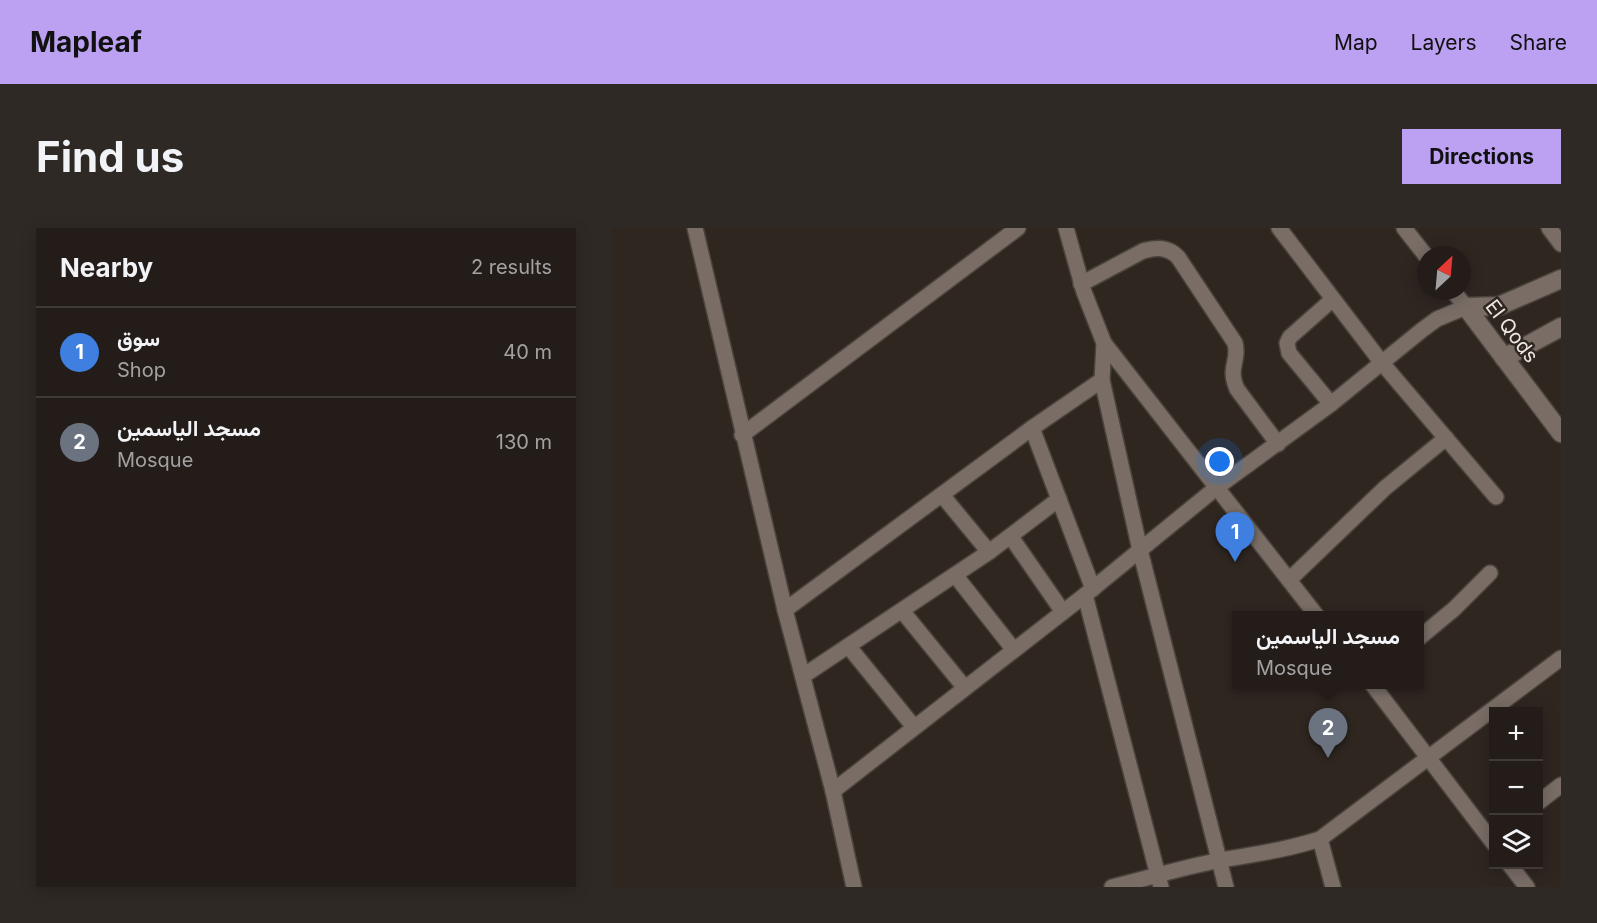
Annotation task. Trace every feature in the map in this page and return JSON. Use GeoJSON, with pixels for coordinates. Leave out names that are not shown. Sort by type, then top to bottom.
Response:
{"type":"FeatureCollection","features":[{"type":"Feature","properties":{"kind":"street"},"geometry":{"type":"LineString","coordinates":[[695,228],[784,610],[804,676],[854,887]]}},
{"type":"Feature","properties":{"kind":"street"},"geometry":{"type":"LineString","coordinates":[[742,435],[1018,228]]}},
{"type":"Feature","properties":{"kind":"street"},"geometry":{"type":"LineString","coordinates":[[1066,228],[1081,284],[1104,344],[1314,611]]}},
{"type":"Feature","properties":{"kind":"street"},"geometry":{"type":"LineString","coordinates":[[1279,228],[1382,363],[1496,497]]}},
{"type":"Feature","properties":{"kind":"street"},"geometry":{"type":"LineString","coordinates":[[1404,228],[1418,246]]}},
{"type":"Feature","properties":{"kind":"street"},"geometry":{"type":"LineString","coordinates":[[1549,228],[1561,244]]}},
{"type":"Feature","properties":{"kind":"street"},"geometry":{"type":"LineString","coordinates":[[1081,284],[1143,251],[1152,248],[1172,251],[1235,343],[1233,380],[1278,444]]}},
{"type":"Feature","properties":{"kind":"street","name":"El Qods"},"geometry":{"type":"LineString","coordinates":[[1466,307],[1499,306],[1561,279]]}},
{"type":"Feature","properties":{"kind":"street"},"geometry":{"type":"LineString","coordinates":[[1331,404],[1287,348],[1290,337],[1333,299]]}},
{"type":"Feature","properties":{"kind":"street"},"geometry":{"type":"LineString","coordinates":[[833,791],[1064,612],[1216,488],[1331,404],[1437,319],[1466,307],[1460,300]]}},
{"type":"Feature","properties":{"kind":"street","name":"El Qods"},"geometry":{"type":"LineString","coordinates":[[1466,307],[1561,433]]}},
{"type":"Feature","properties":{"kind":"street"},"geometry":{"type":"LineString","coordinates":[[1504,358],[1561,327]]}},
{"type":"Feature","properties":{"kind":"street"},"geometry":{"type":"LineString","coordinates":[[1104,344],[1102,380],[1140,550],[1221,860],[1226,887]]}},
{"type":"Feature","properties":{"kind":"street"},"geometry":{"type":"LineString","coordinates":[[784,610],[1032,428],[1102,380]]}},
{"type":"Feature","properties":{"kind":"street"},"geometry":{"type":"LineString","coordinates":[[1032,428],[1059,499],[1089,592],[1160,881]]}},
{"type":"Feature","properties":{"kind":"street"},"geometry":{"type":"LineString","coordinates":[[1289,580],[1385,488],[1446,438]]}},
{"type":"Feature","properties":{"kind":"street"},"geometry":{"type":"LineString","coordinates":[[942,495],[989,552]]}},
{"type":"Feature","properties":{"kind":"street"},"geometry":{"type":"LineString","coordinates":[[804,676],[903,612],[1011,537],[1059,499]]}},
{"type":"Feature","properties":{"kind":"street"},"geometry":{"type":"LineString","coordinates":[[1011,537],[1064,612]]}},
{"type":"Feature","properties":{"kind":"street"},"geometry":{"type":"LineString","coordinates":[[1424,634],[1454,609],[1490,573]]}},
{"type":"Feature","properties":{"kind":"street"},"geometry":{"type":"LineString","coordinates":[[956,575],[1014,650]]}},
{"type":"Feature","properties":{"kind":"street"},"geometry":{"type":"LineString","coordinates":[[903,612],[965,688]]}},
{"type":"Feature","properties":{"kind":"street"},"geometry":{"type":"LineString","coordinates":[[849,647],[914,727]]}},
{"type":"Feature","properties":{"kind":"street"},"geometry":{"type":"LineString","coordinates":[[1112,887],[1160,881],[1221,860],[1268,854],[1320,839],[1561,658]]}},
{"type":"Feature","properties":{"kind":"street"},"geometry":{"type":"LineString","coordinates":[[1376,689],[1427,759],[1489,835]]}},
{"type":"Feature","properties":{"kind":"street"},"geometry":{"type":"LineString","coordinates":[[1543,798],[1561,785]]}},
{"type":"Feature","properties":{"kind":"street"},"geometry":{"type":"LineString","coordinates":[[1320,839],[1333,887]]}},
{"type":"Feature","properties":{"kind":"street"},"geometry":{"type":"LineString","coordinates":[[1513,869],[1527,887]]}},
{"type":"Feature","properties":{"kind":"place","name":"سوق"},"geometry":{"type":"Point","coordinates":[1235,562]}},
{"type":"Feature","properties":{"kind":"place","name":"مسجد الياسمين"},"geometry":{"type":"Point","coordinates":[1328,758]}}]}
